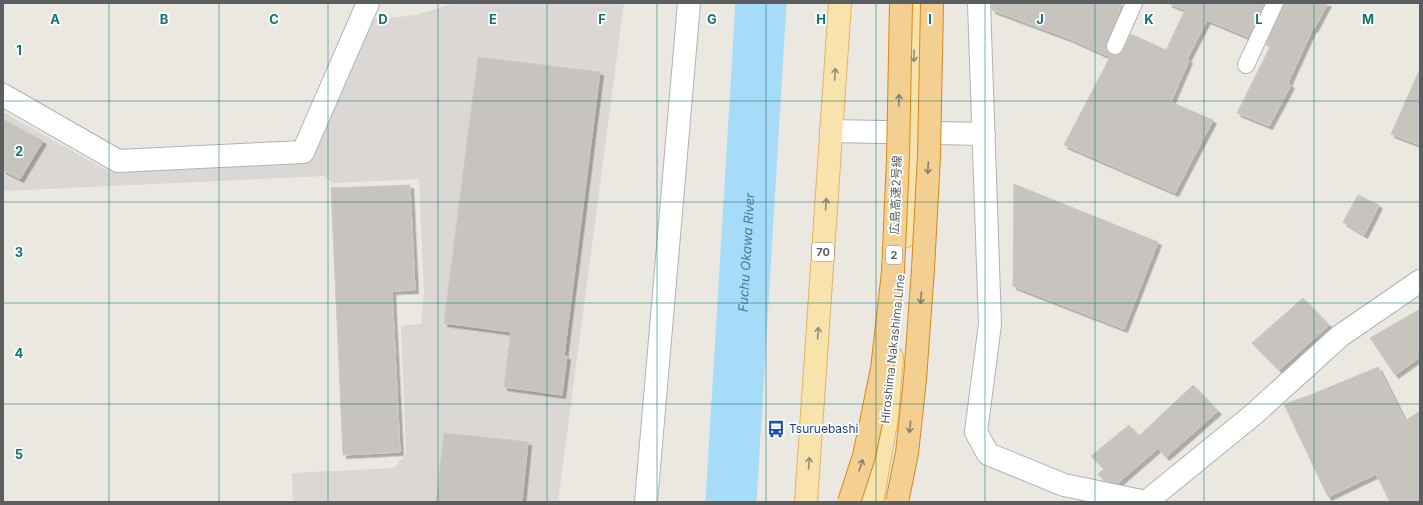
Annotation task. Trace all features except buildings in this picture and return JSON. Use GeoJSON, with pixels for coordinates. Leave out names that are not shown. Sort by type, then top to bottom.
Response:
{"type":"FeatureCollection","features":[{"type":"Feature","properties":{"kind":"highway","name":"広島高速2号線"},"geometry":{"type":"LineString","coordinates":[[849,502],[864,456],[882,369],[893,272],[898,158],[901,3]]}},
{"type":"Feature","properties":{"kind":"highway"},"geometry":{"type":"LineString","coordinates":[[897,502],[907,453],[915,379],[923,269],[932,3]]}},
{"type":"Feature","properties":{"kind":"main road","name":"70"},"geometry":{"type":"LineString","coordinates":[[806,502],[840,3]]}},
{"type":"Feature","properties":{"kind":"main road","name":"Hiroshima Nakashima Line"},"geometry":{"type":"LineString","coordinates":[[872,502],[887,417],[914,133],[914,3]]}},
{"type":"Feature","properties":{"kind":"street"},"geometry":{"type":"LineString","coordinates":[[3,95],[118,160],[303,152],[368,3]]}},
{"type":"Feature","properties":{"kind":"street"},"geometry":{"type":"LineString","coordinates":[[646,502],[690,3]]}},
{"type":"Feature","properties":{"kind":"street"},"geometry":{"type":"LineString","coordinates":[[979,3],[990,324],[976,432],[988,454],[1064,485],[1146,502],[1254,414],[1340,336],[1420,281]]}},
{"type":"Feature","properties":{"kind":"street"},"geometry":{"type":"LineString","coordinates":[[831,131],[984,134]]}},
{"type":"Feature","properties":{"kind":"lane"},"geometry":{"type":"LineString","coordinates":[[1115,46],[1134,3]]}},
{"type":"Feature","properties":{"kind":"lane"},"geometry":{"type":"LineString","coordinates":[[1246,65],[1275,3]]}},
{"type":"Feature","properties":{"kind":"shaded area"},"geometry":{"type":"Polygon","coordinates":[[[455,3],[624,3],[558,502],[293,502],[292,473],[394,468],[406,454],[401,326],[421,324],[424,293],[419,179],[333,183],[324,176],[3,191],[3,112],[110,172],[309,161],[371,20],[416,15],[455,3]]]}},
{"type":"Feature","properties":{"kind":"waterway","name":"Fuchu Okawa River"},"geometry":{"type":"LineString","coordinates":[[731,502],[761,3]]}},
{"type":"Feature","properties":{"kind":"place","name":"Tsuruebashi"},"geometry":{"type":"Point","coordinates":[776,429]}}]}
